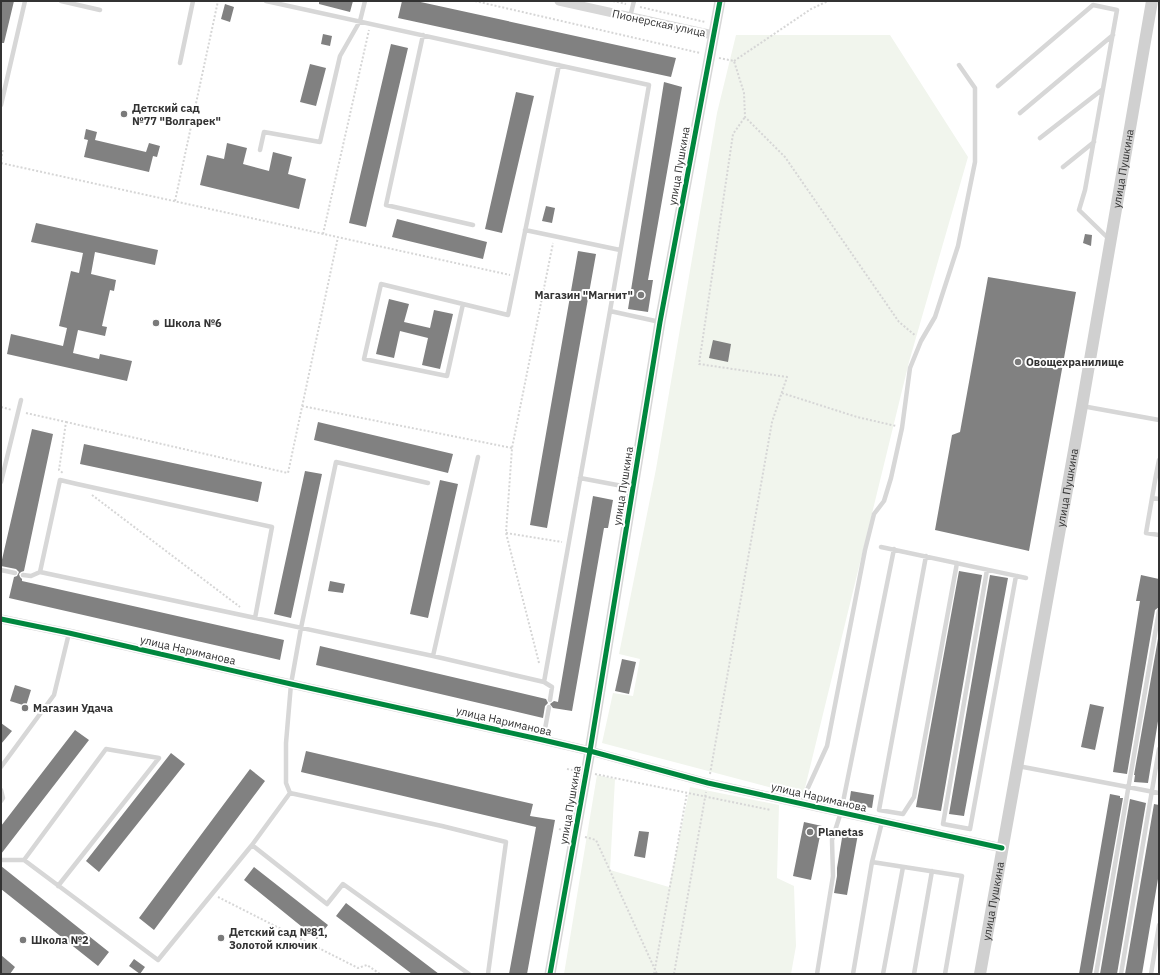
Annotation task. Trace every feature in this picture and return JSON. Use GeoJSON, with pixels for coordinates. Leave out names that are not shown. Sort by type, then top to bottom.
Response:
{"type":"FeatureCollection","features":[{"type":"Feature","properties":{"kind":"main road","name":"улица Пушкина"},"geometry":{"type":"LineString","coordinates":[[980,974],[1082,406],[1152,1]]}},
{"type":"Feature","properties":{"kind":"street","name":"Пионерская улица"},"geometry":{"type":"LineString","coordinates":[[559,1],[713,35]]}},
{"type":"Feature","properties":{"kind":"street","name":"улица Пушкина"},"geometry":{"type":"LineString","coordinates":[[550,974],[590,751],[660,322],[720,1]]}},
{"type":"Feature","properties":{"kind":"street","name":"улица Нариманова"},"geometry":{"type":"LineString","coordinates":[[1,619],[543,740],[590,751],[708,783],[1002,848]]}},
{"type":"Feature","properties":{"kind":"lane"},"geometry":{"type":"LineString","coordinates":[[1,104],[25,1]]}},
{"type":"Feature","properties":{"kind":"lane"},"geometry":{"type":"LineString","coordinates":[[61,1],[100,10]]}},
{"type":"Feature","properties":{"kind":"lane"},"geometry":{"type":"LineString","coordinates":[[180,63],[193,1]]}},
{"type":"Feature","properties":{"kind":"lane"},"geometry":{"type":"LineString","coordinates":[[266,1],[649,85],[544,682]]}},
{"type":"Feature","properties":{"kind":"lane"},"geometry":{"type":"LineString","coordinates":[[260,150],[264,132],[320,142],[340,56],[360,21],[365,1]]}},
{"type":"Feature","properties":{"kind":"lane"},"geometry":{"type":"LineString","coordinates":[[1152,1],[1159,2]]}},
{"type":"Feature","properties":{"kind":"lane"},"geometry":{"type":"LineString","coordinates":[[630,17],[633,3]]}},
{"type":"Feature","properties":{"kind":"lane"},"geometry":{"type":"LineString","coordinates":[[998,86],[1093,5],[1117,10],[1085,190],[1079,210],[1110,240]]}},
{"type":"Feature","properties":{"kind":"lane"},"geometry":{"type":"LineString","coordinates":[[423,35],[386,205],[473,225]]}},
{"type":"Feature","properties":{"kind":"lane"},"geometry":{"type":"LineString","coordinates":[[1020,113],[1113,35]]}},
{"type":"Feature","properties":{"kind":"lane"},"geometry":{"type":"LineString","coordinates":[[801,803],[827,746],[864,550],[874,514],[884,501],[891,478],[902,428],[910,368],[921,341],[935,318],[958,246],[975,162],[975,88],[959,65]]}},
{"type":"Feature","properties":{"kind":"lane"},"geometry":{"type":"LineString","coordinates":[[463,304],[447,376],[364,359],[381,284],[463,304],[508,315],[559,66]]}},
{"type":"Feature","properties":{"kind":"lane"},"geometry":{"type":"LineString","coordinates":[[1040,138],[1103,89]]}},
{"type":"Feature","properties":{"kind":"lane"},"geometry":{"type":"LineString","coordinates":[[1063,166],[1094,142]]}},
{"type":"Feature","properties":{"kind":"lane"},"geometry":{"type":"LineString","coordinates":[[525,230],[620,250]]}},
{"type":"Feature","properties":{"kind":"lane"},"geometry":{"type":"LineString","coordinates":[[610,311],[660,322]]}},
{"type":"Feature","properties":{"kind":"lane"},"geometry":{"type":"LineString","coordinates":[[1,482],[21,400]]}},
{"type":"Feature","properties":{"kind":"lane"},"geometry":{"type":"LineString","coordinates":[[1082,406],[1159,420]]}},
{"type":"Feature","properties":{"kind":"lane"},"geometry":{"type":"LineString","coordinates":[[433,656],[478,457]]}},
{"type":"Feature","properties":{"kind":"lane"},"geometry":{"type":"LineString","coordinates":[[1159,460],[1158,476],[1152,498],[1146,533],[1159,535]]}},
{"type":"Feature","properties":{"kind":"lane"},"geometry":{"type":"LineString","coordinates":[[290,793],[286,783],[286,763],[291,684],[301,628],[336,462],[428,483]]}},
{"type":"Feature","properties":{"kind":"lane"},"geometry":{"type":"LineString","coordinates":[[580,478],[633,488]]}},
{"type":"Feature","properties":{"kind":"lane"},"geometry":{"type":"LineString","coordinates":[[40,572],[60,480],[272,527],[255,618]]}},
{"type":"Feature","properties":{"kind":"lane"},"geometry":{"type":"LineString","coordinates":[[1152,498],[1159,499]]}},
{"type":"Feature","properties":{"kind":"lane"},"geometry":{"type":"LineString","coordinates":[[881,547],[1026,578]]}},
{"type":"Feature","properties":{"kind":"lane"},"geometry":{"type":"LineString","coordinates":[[817,974],[833,876],[832,840],[841,812],[894,550]]}},
{"type":"Feature","properties":{"kind":"lane"},"geometry":{"type":"LineString","coordinates":[[903,814],[879,810],[926,556]]}},
{"type":"Feature","properties":{"kind":"lane"},"geometry":{"type":"LineString","coordinates":[[900,826],[903,814],[914,797],[957,563]]}},
{"type":"Feature","properties":{"kind":"lane"},"geometry":{"type":"LineString","coordinates":[[1,570],[15,573]]}},
{"type":"Feature","properties":{"kind":"lane"},"geometry":{"type":"LineString","coordinates":[[987,570],[943,824],[970,829],[1016,576]]}},
{"type":"Feature","properties":{"kind":"lane"},"geometry":{"type":"LineString","coordinates":[[23,575],[31,576],[40,572],[433,656],[544,682],[552,687],[550,700]]}},
{"type":"Feature","properties":{"kind":"lane"},"geometry":{"type":"LineString","coordinates":[[1096,974],[1159,611]]}},
{"type":"Feature","properties":{"kind":"lane"},"geometry":{"type":"LineString","coordinates":[[1,767],[54,694],[69,633]]}},
{"type":"Feature","properties":{"kind":"lane"},"geometry":{"type":"LineString","coordinates":[[543,740],[549,707]]}},
{"type":"Feature","properties":{"kind":"lane"},"geometry":{"type":"LineString","coordinates":[[24,860],[106,749],[158,758],[58,886]]}},
{"type":"Feature","properties":{"kind":"lane"},"geometry":{"type":"LineString","coordinates":[[1122,974],[1159,749]]}},
{"type":"Feature","properties":{"kind":"lane"},"geometry":{"type":"LineString","coordinates":[[1018,766],[1159,793]]}},
{"type":"Feature","properties":{"kind":"lane"},"geometry":{"type":"LineString","coordinates":[[1,790],[3,798],[1,801]]}},
{"type":"Feature","properties":{"kind":"lane"},"geometry":{"type":"LineString","coordinates":[[1,860],[24,860],[158,960],[252,845],[290,793]]}},
{"type":"Feature","properties":{"kind":"lane"},"geometry":{"type":"LineString","coordinates":[[290,793],[442,826],[506,842],[488,974]]}},
{"type":"Feature","properties":{"kind":"lane"},"geometry":{"type":"LineString","coordinates":[[853,974],[872,862],[882,822]]}},
{"type":"Feature","properties":{"kind":"lane"},"geometry":{"type":"LineString","coordinates":[[252,845],[327,904],[343,884],[469,974]]}},
{"type":"Feature","properties":{"kind":"lane"},"geometry":{"type":"LineString","coordinates":[[872,862],[962,876],[946,974]]}},
{"type":"Feature","properties":{"kind":"lane"},"geometry":{"type":"LineString","coordinates":[[883,974],[903,866]]}},
{"type":"Feature","properties":{"kind":"lane"},"geometry":{"type":"LineString","coordinates":[[914,974],[932,871]]}},
{"type":"Feature","properties":{"kind":"lane"},"geometry":{"type":"LineString","coordinates":[[1151,974],[1159,925]]}},
{"type":"Feature","properties":{"kind":"path"},"geometry":{"type":"LineString","coordinates":[[175,201],[218,1]]}},
{"type":"Feature","properties":{"kind":"path"},"geometry":{"type":"LineString","coordinates":[[475,1],[734,61],[811,9],[828,1]]}},
{"type":"Feature","properties":{"kind":"path"},"geometry":{"type":"LineString","coordinates":[[613,1],[633,3],[705,22]]}},
{"type":"Feature","properties":{"kind":"path"},"geometry":{"type":"LineString","coordinates":[[323,234],[371,23]]}},
{"type":"Feature","properties":{"kind":"path"},"geometry":{"type":"LineString","coordinates":[[674,974],[772,422],[787,376],[699,364],[733,134],[745,118],[744,93],[734,61]]}},
{"type":"Feature","properties":{"kind":"path"},"geometry":{"type":"LineString","coordinates":[[745,118],[785,157],[899,322],[921,341]]}},
{"type":"Feature","properties":{"kind":"path"},"geometry":{"type":"LineString","coordinates":[[4,149],[1,161],[516,276]]}},
{"type":"Feature","properties":{"kind":"path"},"geometry":{"type":"LineString","coordinates":[[1,407],[288,473],[338,237]]}},
{"type":"Feature","properties":{"kind":"path"},"geometry":{"type":"LineString","coordinates":[[544,682],[506,533],[512,448],[553,243]]}},
{"type":"Feature","properties":{"kind":"path"},"geometry":{"type":"LineString","coordinates":[[782,393],[857,417],[902,428]]}},
{"type":"Feature","properties":{"kind":"path"},"geometry":{"type":"LineString","coordinates":[[302,406],[512,448]]}},
{"type":"Feature","properties":{"kind":"path"},"geometry":{"type":"LineString","coordinates":[[66,422],[59,470],[255,618]]}},
{"type":"Feature","properties":{"kind":"path"},"geometry":{"type":"LineString","coordinates":[[506,533],[569,543]]}},
{"type":"Feature","properties":{"kind":"path"},"geometry":{"type":"LineString","coordinates":[[567,769],[771,810]]}},
{"type":"Feature","properties":{"kind":"path"},"geometry":{"type":"LineString","coordinates":[[654,974],[687,793]]}},
{"type":"Feature","properties":{"kind":"path"},"geometry":{"type":"LineString","coordinates":[[559,829],[596,840],[658,974]]}},
{"type":"Feature","properties":{"kind":"path"},"geometry":{"type":"LineString","coordinates":[[212,894],[358,968],[367,965],[380,974]]}},
{"type":"Feature","properties":{"kind":"shaded area"},"geometry":{"type":"Polygon","coordinates":[[[736,35],[890,35],[968,157],[909,362],[803,796],[602,743],[613,693],[633,696],[640,659],[619,654],[656,469],[717,113],[736,35]]]}},
{"type":"Feature","properties":{"kind":"shaded area"},"geometry":{"type":"Polygon","coordinates":[[[597,775],[615,779],[610,870],[669,887],[690,787],[779,805],[777,878],[794,886],[796,946],[791,974],[564,974],[597,775]]]}},
{"type":"Feature","properties":{"kind":"building"},"geometry":{"type":"Polygon","coordinates":[[[1,1],[14,1],[4,43],[1,43],[1,1]]]}},
{"type":"Feature","properties":{"kind":"building"},"geometry":{"type":"Polygon","coordinates":[[[319,1],[353,1],[350,12],[319,4],[319,1]]]}},
{"type":"Feature","properties":{"kind":"building"},"geometry":{"type":"Polygon","coordinates":[[[402,1],[416,1],[676,58],[671,77],[398,18],[402,1]]]}},
{"type":"Feature","properties":{"kind":"building"},"geometry":{"type":"Polygon","coordinates":[[[225,4],[234,7],[230,22],[221,19],[225,4]]]}},
{"type":"Feature","properties":{"kind":"building"},"geometry":{"type":"Polygon","coordinates":[[[323,34],[332,36],[330,46],[321,44],[323,34]]]}},
{"type":"Feature","properties":{"kind":"building"},"geometry":{"type":"Polygon","coordinates":[[[391,44],[408,48],[366,227],[349,223],[391,44]]]}},
{"type":"Feature","properties":{"kind":"building"},"geometry":{"type":"Polygon","coordinates":[[[310,64],[326,68],[316,106],[300,102],[310,64]]]}},
{"type":"Feature","properties":{"kind":"building"},"geometry":{"type":"Polygon","coordinates":[[[664,82],[682,87],[648,280],[653,280],[648,312],[628,309],[664,82]]]}},
{"type":"Feature","properties":{"kind":"building"},"geometry":{"type":"Polygon","coordinates":[[[516,92],[534,96],[502,233],[485,229],[516,92]]]}},
{"type":"Feature","properties":{"kind":"building"},"geometry":{"type":"Polygon","coordinates":[[[86,129],[97,132],[95,140],[146,152],[149,143],[160,146],[157,157],[153,156],[149,172],[84,157],[88,140],[84,139],[86,129]]]}},
{"type":"Feature","properties":{"kind":"building"},"geometry":{"type":"Polygon","coordinates":[[[227,143],[247,148],[243,164],[269,171],[273,152],[292,157],[288,174],[306,179],[299,209],[200,185],[207,155],[224,159],[227,143]]]}},
{"type":"Feature","properties":{"kind":"building"},"geometry":{"type":"Polygon","coordinates":[[[546,206],[555,208],[552,223],[542,221],[546,206]]]}},
{"type":"Feature","properties":{"kind":"building"},"geometry":{"type":"Polygon","coordinates":[[[397,219],[487,242],[483,259],[392,237],[397,219]]]}},
{"type":"Feature","properties":{"kind":"building"},"geometry":{"type":"Polygon","coordinates":[[[36,223],[158,250],[155,265],[95,252],[91,274],[116,280],[114,291],[110,290],[102,326],[107,327],[105,336],[78,330],[73,353],[99,359],[100,354],[132,361],[127,381],[7,354],[11,334],[63,346],[67,328],[59,326],[71,271],[79,273],[83,253],[31,242],[36,223]]]}},
{"type":"Feature","properties":{"kind":"building"},"geometry":{"type":"Polygon","coordinates":[[[1085,234],[1092,235],[1091,246],[1083,243],[1085,234]]]}},
{"type":"Feature","properties":{"kind":"building"},"geometry":{"type":"Polygon","coordinates":[[[578,251],[596,254],[547,528],[530,525],[578,251]]]}},
{"type":"Feature","properties":{"kind":"building","name":"Овощехранилище"},"geometry":{"type":"Polygon","coordinates":[[[988,277],[1076,292],[1029,551],[935,530],[952,435],[960,432],[988,277]]]}},
{"type":"Feature","properties":{"kind":"building"},"geometry":{"type":"Polygon","coordinates":[[[389,299],[409,304],[404,322],[430,328],[434,310],[453,314],[440,369],[422,365],[428,338],[400,331],[394,358],[376,354],[389,299]]]}},
{"type":"Feature","properties":{"kind":"building"},"geometry":{"type":"Polygon","coordinates":[[[713,340],[731,344],[728,362],[709,358],[713,340]]]}},
{"type":"Feature","properties":{"kind":"building"},"geometry":{"type":"Polygon","coordinates":[[[318,422],[453,454],[448,473],[314,440],[318,422]]]}},
{"type":"Feature","properties":{"kind":"building"},"geometry":{"type":"Polygon","coordinates":[[[32,429],[53,434],[24,571],[19,574],[22,581],[284,640],[280,660],[9,598],[14,577],[17,576],[19,572],[16,569],[1,566],[1,564],[32,429]]]}},
{"type":"Feature","properties":{"kind":"building"},"geometry":{"type":"Polygon","coordinates":[[[84,444],[262,482],[258,502],[80,464],[84,444]]]}},
{"type":"Feature","properties":{"kind":"building"},"geometry":{"type":"Polygon","coordinates":[[[305,471],[322,474],[291,618],[274,614],[305,471]]]}},
{"type":"Feature","properties":{"kind":"building"},"geometry":{"type":"Polygon","coordinates":[[[440,480],[458,484],[428,618],[410,614],[440,480]]]}},
{"type":"Feature","properties":{"kind":"building"},"geometry":{"type":"Polygon","coordinates":[[[593,496],[613,500],[608,528],[604,528],[572,711],[553,708],[550,704],[554,701],[558,702],[593,496]]]}},
{"type":"Feature","properties":{"kind":"building"},"geometry":{"type":"Polygon","coordinates":[[[959,571],[982,575],[941,811],[916,807],[959,571]]]}},
{"type":"Feature","properties":{"kind":"building"},"geometry":{"type":"Polygon","coordinates":[[[990,575],[1008,578],[964,816],[949,814],[990,575]]]}},
{"type":"Feature","properties":{"kind":"building"},"geometry":{"type":"Polygon","coordinates":[[[1141,575],[1159,579],[1159,607],[1155,610],[1127,774],[1113,772],[1140,601],[1136,601],[1141,575]]]}},
{"type":"Feature","properties":{"kind":"building"},"geometry":{"type":"Polygon","coordinates":[[[330,581],[345,584],[343,593],[328,591],[330,581]]]}},
{"type":"Feature","properties":{"kind":"building"},"geometry":{"type":"Polygon","coordinates":[[[1159,633],[1159,715],[1148,783],[1134,782],[1134,775],[1159,633]]]}},
{"type":"Feature","properties":{"kind":"building"},"geometry":{"type":"Polygon","coordinates":[[[320,646],[546,699],[548,703],[545,706],[543,718],[316,665],[320,646]]]}},
{"type":"Feature","properties":{"kind":"building"},"geometry":{"type":"Polygon","coordinates":[[[622,659],[636,662],[629,694],[615,691],[622,659]]]}},
{"type":"Feature","properties":{"kind":"building"},"geometry":{"type":"Polygon","coordinates":[[[15,685],[31,690],[26,706],[10,701],[15,685]]]}},
{"type":"Feature","properties":{"kind":"building"},"geometry":{"type":"Polygon","coordinates":[[[1090,704],[1104,707],[1095,750],[1081,747],[1090,704]]]}},
{"type":"Feature","properties":{"kind":"building"},"geometry":{"type":"Polygon","coordinates":[[[1,723],[12,731],[1,744],[1,723]]]}},
{"type":"Feature","properties":{"kind":"building"},"geometry":{"type":"Polygon","coordinates":[[[75,730],[89,740],[1,854],[1,826],[75,730]]]}},
{"type":"Feature","properties":{"kind":"building"},"geometry":{"type":"Polygon","coordinates":[[[306,751],[533,804],[530,816],[555,820],[527,974],[509,974],[536,827],[301,772],[306,751]]]}},
{"type":"Feature","properties":{"kind":"building"},"geometry":{"type":"Polygon","coordinates":[[[171,753],[185,764],[99,872],[86,861],[171,753]]]}},
{"type":"Feature","properties":{"kind":"building"},"geometry":{"type":"Polygon","coordinates":[[[250,769],[265,781],[154,930],[139,918],[250,769]]]}},
{"type":"Feature","properties":{"kind":"building"},"geometry":{"type":"Polygon","coordinates":[[[851,791],[874,795],[872,808],[849,804],[851,791]]]}},
{"type":"Feature","properties":{"kind":"building"},"geometry":{"type":"Polygon","coordinates":[[[1110,794],[1123,798],[1092,974],[1079,974],[1110,794]]]}},
{"type":"Feature","properties":{"kind":"building"},"geometry":{"type":"Polygon","coordinates":[[[1130,799],[1146,803],[1117,974],[1100,974],[1130,799]]]}},
{"type":"Feature","properties":{"kind":"building"},"geometry":{"type":"Polygon","coordinates":[[[1154,804],[1159,805],[1159,873],[1142,974],[1125,974],[1154,804]]]}},
{"type":"Feature","properties":{"kind":"building"},"geometry":{"type":"Polygon","coordinates":[[[804,822],[822,826],[811,880],[793,876],[804,822]]]}},
{"type":"Feature","properties":{"kind":"building"},"geometry":{"type":"Polygon","coordinates":[[[639,831],[649,832],[645,858],[634,856],[639,831]]]}},
{"type":"Feature","properties":{"kind":"building"},"geometry":{"type":"Polygon","coordinates":[[[843,832],[858,834],[847,895],[834,893],[843,832]]]}},
{"type":"Feature","properties":{"kind":"building"},"geometry":{"type":"Polygon","coordinates":[[[1,866],[109,952],[98,966],[1,889],[1,866]]]}},
{"type":"Feature","properties":{"kind":"building"},"geometry":{"type":"Polygon","coordinates":[[[254,867],[328,925],[317,939],[244,880],[254,867]]]}},
{"type":"Feature","properties":{"kind":"building"},"geometry":{"type":"Polygon","coordinates":[[[346,903],[439,974],[412,974],[336,916],[346,903]]]}},
{"type":"Feature","properties":{"kind":"building"},"geometry":{"type":"Polygon","coordinates":[[[1,955],[15,967],[10,974],[1,974],[1,955]]]}},
{"type":"Feature","properties":{"kind":"building"},"geometry":{"type":"Polygon","coordinates":[[[134,959],[145,967],[140,974],[129,966],[134,959]]]}},
{"type":"Feature","properties":{"kind":"cycle path"},"geometry":{"type":"LineString","coordinates":[[550,974],[590,751],[660,322],[720,1]]}},
{"type":"Feature","properties":{"kind":"cycle path"},"geometry":{"type":"LineString","coordinates":[[1,619],[543,740],[590,751],[708,783],[1002,848]]}},
{"type":"Feature","properties":{"kind":"place","name":"Детский сад №77 \"Волгарек\""},"geometry":{"type":"Point","coordinates":[124,114]}},
{"type":"Feature","properties":{"kind":"place","name":"Магазин \"Магнит\""},"geometry":{"type":"Point","coordinates":[641,295]}},
{"type":"Feature","properties":{"kind":"place","name":"Школа №6"},"geometry":{"type":"Point","coordinates":[156,323]}},
{"type":"Feature","properties":{"kind":"place","name":"Овощехранилище"},"geometry":{"type":"Point","coordinates":[1018,362]}},
{"type":"Feature","properties":{"kind":"place","name":"Магазин Удача"},"geometry":{"type":"Point","coordinates":[25,708]}},
{"type":"Feature","properties":{"kind":"place","name":"Planetas"},"geometry":{"type":"Point","coordinates":[810,832]}},
{"type":"Feature","properties":{"kind":"place","name":"Детский сад №81, Золотой ключик"},"geometry":{"type":"Point","coordinates":[221,938]}},
{"type":"Feature","properties":{"kind":"place","name":"Школа №2"},"geometry":{"type":"Point","coordinates":[23,940]}}]}
